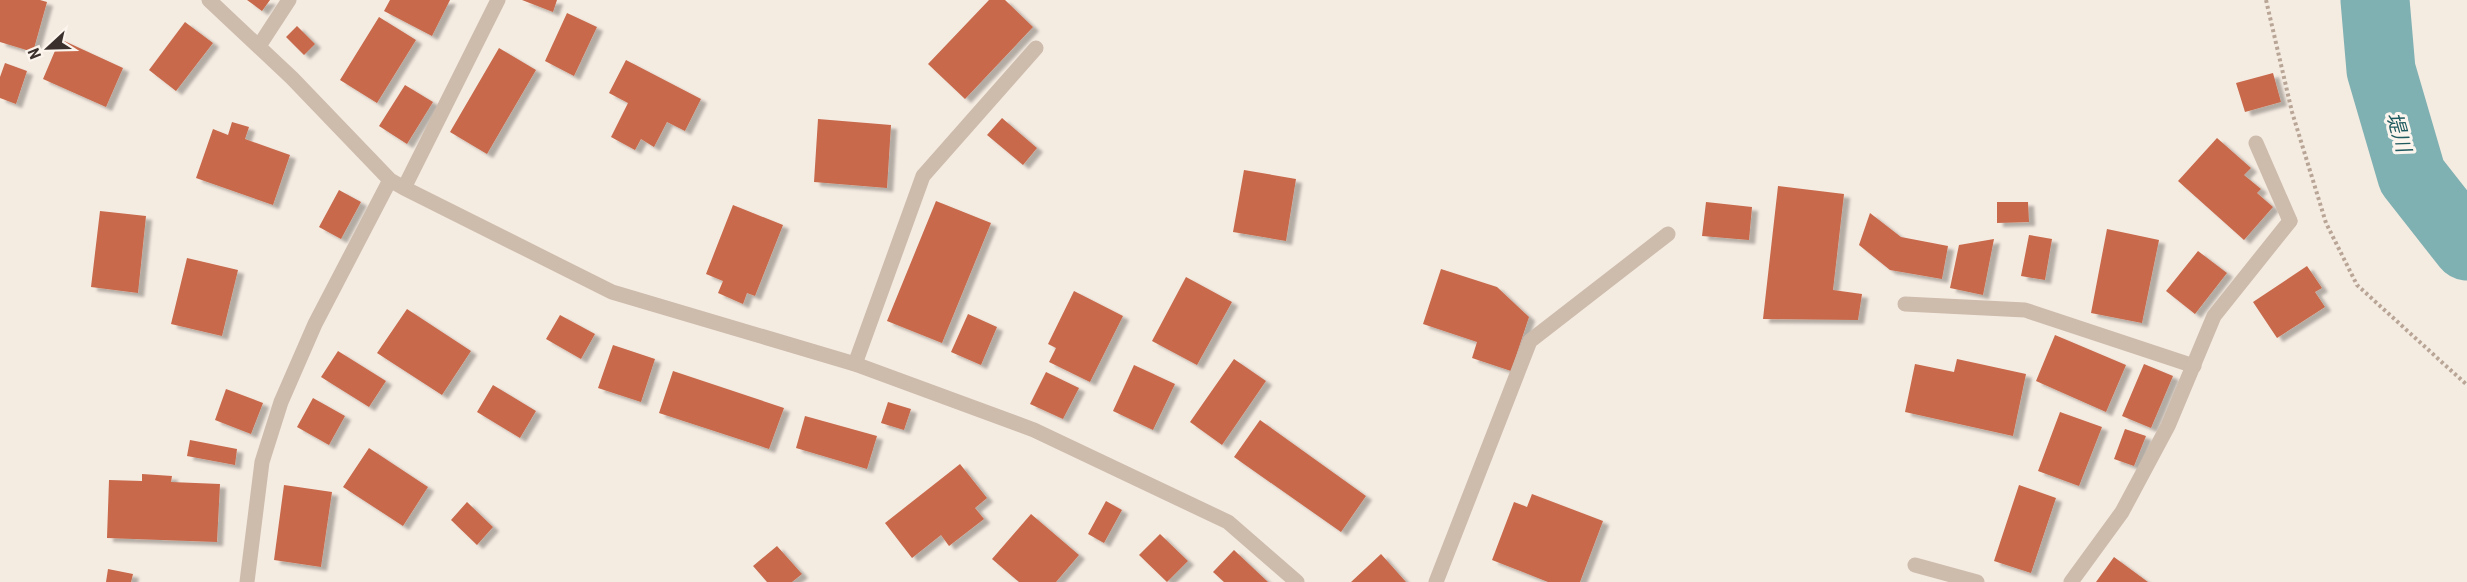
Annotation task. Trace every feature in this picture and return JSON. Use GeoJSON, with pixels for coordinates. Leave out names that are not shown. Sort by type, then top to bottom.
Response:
{"type":"FeatureCollection","features":[{"type":"Feature","properties":{"kind":"street"},"geometry":{"type":"LineString","coordinates":[[209,0],[259,46],[390,180],[404,188],[612,292],[855,364],[1034,430],[1228,522],[1297,582]]}},
{"type":"Feature","properties":{"kind":"street"},"geometry":{"type":"LineString","coordinates":[[259,46],[289,0]]}},
{"type":"Feature","properties":{"kind":"street"},"geometry":{"type":"LineString","coordinates":[[404,188],[498,0]]}},
{"type":"Feature","properties":{"kind":"street"},"geometry":{"type":"LineString","coordinates":[[855,364],[923,176],[1036,48]]}},
{"type":"Feature","properties":{"kind":"street"},"geometry":{"type":"LineString","coordinates":[[2071,582],[2122,512],[2168,426],[2214,316],[2290,221],[2256,143]]}},
{"type":"Feature","properties":{"kind":"street"},"geometry":{"type":"LineString","coordinates":[[247,582],[262,462],[281,402],[315,324],[390,180]]}},
{"type":"Feature","properties":{"kind":"street"},"geometry":{"type":"LineString","coordinates":[[1436,582],[1530,341],[1668,234]]}},
{"type":"Feature","properties":{"kind":"street"},"geometry":{"type":"LineString","coordinates":[[1905,304],[2025,310],[2194,366]]}},
{"type":"Feature","properties":{"kind":"street"},"geometry":{"type":"LineString","coordinates":[[1915,565],[1977,582]]}},
{"type":"Feature","properties":{"kind":"path"},"geometry":{"type":"LineString","coordinates":[[2266,0],[2292,112],[2326,223],[2357,285],[2467,385]]}},
{"type":"Feature","properties":{"kind":"building"},"geometry":{"type":"Polygon","coordinates":[[[0,0],[47,2],[33,52],[0,42],[0,0]]]}},
{"type":"Feature","properties":{"kind":"building"},"geometry":{"type":"Polygon","coordinates":[[[247,0],[270,0],[262,11],[247,0]]]}},
{"type":"Feature","properties":{"kind":"building"},"geometry":{"type":"Polygon","coordinates":[[[390,0],[450,0],[432,36],[384,11],[390,0]]]}},
{"type":"Feature","properties":{"kind":"building"},"geometry":{"type":"Polygon","coordinates":[[[522,0],[557,0],[553,12],[522,0]]]}},
{"type":"Feature","properties":{"kind":"building"},"geometry":{"type":"Polygon","coordinates":[[[989,0],[1005,0],[1033,27],[965,99],[928,64],[989,0]]]}},
{"type":"Feature","properties":{"kind":"building"},"geometry":{"type":"Polygon","coordinates":[[[567,13],[597,27],[574,76],[545,61],[567,13]]]}},
{"type":"Feature","properties":{"kind":"building"},"geometry":{"type":"Polygon","coordinates":[[[379,17],[416,40],[377,103],[340,80],[379,17]]]}},
{"type":"Feature","properties":{"kind":"building"},"geometry":{"type":"Polygon","coordinates":[[[185,22],[213,43],[176,91],[149,70],[185,22]]]}},
{"type":"Feature","properties":{"kind":"building"},"geometry":{"type":"Polygon","coordinates":[[[297,26],[315,44],[304,55],[286,37],[297,26]]]}},
{"type":"Feature","properties":{"kind":"building"},"geometry":{"type":"Polygon","coordinates":[[[60,39],[123,68],[106,107],[43,79],[60,39]]]}},
{"type":"Feature","properties":{"kind":"building"},"geometry":{"type":"Polygon","coordinates":[[[499,48],[536,70],[487,154],[450,132],[499,48]]]}},
{"type":"Feature","properties":{"kind":"building"},"geometry":{"type":"Polygon","coordinates":[[[626,60],[701,99],[685,131],[667,122],[654,147],[641,139],[635,150],[611,137],[628,103],[609,93],[626,60]]]}},
{"type":"Feature","properties":{"kind":"building"},"geometry":{"type":"Polygon","coordinates":[[[5,63],[27,71],[16,104],[0,98],[0,77],[5,63]]]}},
{"type":"Feature","properties":{"kind":"building"},"geometry":{"type":"Polygon","coordinates":[[[2273,73],[2281,102],[2245,112],[2236,83],[2273,73]]]}},
{"type":"Feature","properties":{"kind":"building"},"geometry":{"type":"Polygon","coordinates":[[[405,85],[433,102],[407,144],[379,126],[405,85]]]}},
{"type":"Feature","properties":{"kind":"building"},"geometry":{"type":"Polygon","coordinates":[[[1002,118],[1037,148],[1023,165],[987,135],[1002,118]]]}},
{"type":"Feature","properties":{"kind":"building"},"geometry":{"type":"Polygon","coordinates":[[[818,119],[891,125],[887,188],[814,182],[818,119]]]}},
{"type":"Feature","properties":{"kind":"building"},"geometry":{"type":"Polygon","coordinates":[[[232,122],[249,127],[245,139],[290,155],[273,205],[196,178],[213,129],[228,135],[232,122]]]}},
{"type":"Feature","properties":{"kind":"building"},"geometry":{"type":"Polygon","coordinates":[[[2217,138],[2251,168],[2244,175],[2261,189],[2257,193],[2273,207],[2244,240],[2178,181],[2217,138]]]}},
{"type":"Feature","properties":{"kind":"building"},"geometry":{"type":"Polygon","coordinates":[[[1244,170],[1296,179],[1286,241],[1233,232],[1244,170]]]}},
{"type":"Feature","properties":{"kind":"building"},"geometry":{"type":"Polygon","coordinates":[[[1778,186],[1844,194],[1833,290],[1862,294],[1858,320],[1763,319],[1778,186]]]}},
{"type":"Feature","properties":{"kind":"building"},"geometry":{"type":"Polygon","coordinates":[[[339,190],[361,202],[341,239],[319,227],[339,190]]]}},
{"type":"Feature","properties":{"kind":"building"},"geometry":{"type":"Polygon","coordinates":[[[936,201],[991,223],[942,343],[887,321],[936,201]]]}},
{"type":"Feature","properties":{"kind":"building"},"geometry":{"type":"Polygon","coordinates":[[[1706,202],[1752,207],[1749,240],[1702,236],[1706,202]]]}},
{"type":"Feature","properties":{"kind":"building"},"geometry":{"type":"Polygon","coordinates":[[[1997,202],[2028,202],[2029,222],[1997,223],[1997,202]]]}},
{"type":"Feature","properties":{"kind":"building"},"geometry":{"type":"Polygon","coordinates":[[[733,205],[783,225],[755,296],[747,293],[743,304],[718,293],[723,281],[706,274],[733,205]]]}},
{"type":"Feature","properties":{"kind":"building"},"geometry":{"type":"Polygon","coordinates":[[[100,211],[146,216],[138,293],[91,287],[100,211]]]}},
{"type":"Feature","properties":{"kind":"building"},"geometry":{"type":"Polygon","coordinates":[[[1870,213],[1901,237],[1948,246],[1942,279],[1890,270],[1859,245],[1870,213]]]}},
{"type":"Feature","properties":{"kind":"building"},"geometry":{"type":"Polygon","coordinates":[[[2107,229],[2159,240],[2142,323],[2091,313],[2107,229]]]}},
{"type":"Feature","properties":{"kind":"building"},"geometry":{"type":"Polygon","coordinates":[[[2029,235],[2052,239],[2045,280],[2021,276],[2029,235]]]}},
{"type":"Feature","properties":{"kind":"building"},"geometry":{"type":"Polygon","coordinates":[[[1994,239],[1983,295],[1950,288],[1959,245],[1994,239]]]}},
{"type":"Feature","properties":{"kind":"building"},"geometry":{"type":"Polygon","coordinates":[[[2198,251],[2227,273],[2195,314],[2166,291],[2198,251]]]}},
{"type":"Feature","properties":{"kind":"building"},"geometry":{"type":"Polygon","coordinates":[[[187,258],[238,270],[222,336],[171,324],[187,258]]]}},
{"type":"Feature","properties":{"kind":"building"},"geometry":{"type":"Polygon","coordinates":[[[2307,266],[2322,288],[2315,292],[2325,307],[2277,338],[2253,302],[2307,266]]]}},
{"type":"Feature","properties":{"kind":"building"},"geometry":{"type":"Polygon","coordinates":[[[1441,269],[1497,287],[1529,317],[1511,371],[1472,358],[1477,342],[1423,324],[1441,269]]]}},
{"type":"Feature","properties":{"kind":"building"},"geometry":{"type":"Polygon","coordinates":[[[1186,277],[1232,302],[1197,365],[1152,341],[1186,277]]]}},
{"type":"Feature","properties":{"kind":"building"},"geometry":{"type":"Polygon","coordinates":[[[1074,291],[1123,316],[1090,382],[1049,362],[1056,348],[1048,344],[1074,291]]]}},
{"type":"Feature","properties":{"kind":"building"},"geometry":{"type":"Polygon","coordinates":[[[407,309],[471,351],[442,395],[377,353],[407,309]]]}},
{"type":"Feature","properties":{"kind":"building"},"geometry":{"type":"Polygon","coordinates":[[[968,314],[997,327],[981,365],[951,352],[968,314]]]}},
{"type":"Feature","properties":{"kind":"building"},"geometry":{"type":"Polygon","coordinates":[[[560,315],[595,334],[581,359],[546,339],[560,315]]]}},
{"type":"Feature","properties":{"kind":"building"},"geometry":{"type":"Polygon","coordinates":[[[2055,335],[2126,365],[2106,412],[2036,381],[2055,335]]]}},
{"type":"Feature","properties":{"kind":"building"},"geometry":{"type":"Polygon","coordinates":[[[613,345],[655,359],[641,402],[598,388],[613,345]]]}},
{"type":"Feature","properties":{"kind":"building"},"geometry":{"type":"Polygon","coordinates":[[[338,351],[386,381],[369,407],[321,377],[338,351]]]}},
{"type":"Feature","properties":{"kind":"building"},"geometry":{"type":"Polygon","coordinates":[[[1234,359],[1266,381],[1222,445],[1190,422],[1234,359]]]}},
{"type":"Feature","properties":{"kind":"building"},"geometry":{"type":"Polygon","coordinates":[[[1957,359],[2026,374],[2013,436],[1905,412],[1915,364],[1954,372],[1957,359]]]}},
{"type":"Feature","properties":{"kind":"building"},"geometry":{"type":"Polygon","coordinates":[[[2144,364],[2173,376],[2151,428],[2122,416],[2144,364]]]}},
{"type":"Feature","properties":{"kind":"building"},"geometry":{"type":"Polygon","coordinates":[[[1134,365],[1175,384],[1153,430],[1113,411],[1134,365]]]}},
{"type":"Feature","properties":{"kind":"building"},"geometry":{"type":"Polygon","coordinates":[[[673,371],[784,408],[769,449],[659,413],[673,371]]]}},
{"type":"Feature","properties":{"kind":"building"},"geometry":{"type":"Polygon","coordinates":[[[1046,372],[1079,388],[1063,419],[1030,404],[1046,372]]]}},
{"type":"Feature","properties":{"kind":"building"},"geometry":{"type":"Polygon","coordinates":[[[493,385],[536,411],[520,438],[477,412],[493,385]]]}},
{"type":"Feature","properties":{"kind":"building"},"geometry":{"type":"Polygon","coordinates":[[[226,389],[263,403],[251,434],[215,420],[226,389]]]}},
{"type":"Feature","properties":{"kind":"building"},"geometry":{"type":"Polygon","coordinates":[[[313,398],[345,416],[329,445],[297,427],[313,398]]]}},
{"type":"Feature","properties":{"kind":"building"},"geometry":{"type":"Polygon","coordinates":[[[888,402],[911,409],[904,430],[881,423],[888,402]]]}},
{"type":"Feature","properties":{"kind":"building"},"geometry":{"type":"Polygon","coordinates":[[[2060,412],[2102,427],[2079,486],[2038,471],[2060,412]]]}},
{"type":"Feature","properties":{"kind":"building"},"geometry":{"type":"Polygon","coordinates":[[[805,416],[877,436],[867,469],[796,448],[805,416]]]}},
{"type":"Feature","properties":{"kind":"building"},"geometry":{"type":"Polygon","coordinates":[[[1260,420],[1366,496],[1341,532],[1234,457],[1260,420]]]}},
{"type":"Feature","properties":{"kind":"building"},"geometry":{"type":"Polygon","coordinates":[[[2125,429],[2146,436],[2134,466],[2114,459],[2125,429]]]}},
{"type":"Feature","properties":{"kind":"building"},"geometry":{"type":"Polygon","coordinates":[[[190,440],[237,449],[235,465],[187,456],[190,440]]]}},
{"type":"Feature","properties":{"kind":"building"},"geometry":{"type":"Polygon","coordinates":[[[369,448],[428,487],[403,526],[343,487],[369,448]]]}},
{"type":"Feature","properties":{"kind":"building"},"geometry":{"type":"Polygon","coordinates":[[[960,464],[987,498],[975,508],[984,519],[949,546],[941,535],[912,558],[885,523],[960,464]]]}},
{"type":"Feature","properties":{"kind":"building"},"geometry":{"type":"Polygon","coordinates":[[[142,474],[172,476],[171,482],[220,484],[217,542],[107,538],[109,480],[142,481],[142,474]]]}},
{"type":"Feature","properties":{"kind":"building"},"geometry":{"type":"Polygon","coordinates":[[[284,485],[332,492],[321,567],[274,560],[284,485]]]}},
{"type":"Feature","properties":{"kind":"building"},"geometry":{"type":"Polygon","coordinates":[[[2019,485],[2056,498],[2031,573],[1994,561],[2019,485]]]}},
{"type":"Feature","properties":{"kind":"building"},"geometry":{"type":"Polygon","coordinates":[[[1532,494],[1603,521],[1580,582],[1548,582],[1492,560],[1514,502],[1527,507],[1532,494]]]}},
{"type":"Feature","properties":{"kind":"building"},"geometry":{"type":"Polygon","coordinates":[[[1106,501],[1122,510],[1104,543],[1088,534],[1106,501]]]}},
{"type":"Feature","properties":{"kind":"building"},"geometry":{"type":"Polygon","coordinates":[[[467,502],[493,527],[477,545],[451,520],[467,502]]]}},
{"type":"Feature","properties":{"kind":"building"},"geometry":{"type":"Polygon","coordinates":[[[1031,514],[1079,555],[1056,582],[1019,582],[992,559],[1031,514]]]}},
{"type":"Feature","properties":{"kind":"building"},"geometry":{"type":"Polygon","coordinates":[[[1160,534],[1188,561],[1167,582],[1139,555],[1160,534]]]}},
{"type":"Feature","properties":{"kind":"building"},"geometry":{"type":"Polygon","coordinates":[[[777,546],[802,574],[792,582],[767,582],[753,566],[777,546]]]}},
{"type":"Feature","properties":{"kind":"building"},"geometry":{"type":"Polygon","coordinates":[[[1234,550],[1268,582],[1224,582],[1213,572],[1234,550]]]}},
{"type":"Feature","properties":{"kind":"building"},"geometry":{"type":"Polygon","coordinates":[[[1381,554],[1406,582],[1351,582],[1381,554]]]}},
{"type":"Feature","properties":{"kind":"building"},"geometry":{"type":"Polygon","coordinates":[[[2114,557],[2148,582],[2096,582],[2114,557]]]}},
{"type":"Feature","properties":{"kind":"building"},"geometry":{"type":"Polygon","coordinates":[[[108,569],[133,574],[131,582],[106,582],[108,569]]]}},
{"type":"Feature","properties":{"kind":"waterway","name":"堤川"},"geometry":{"type":"LineString","coordinates":[[2375,0],[2381,70],[2412,176],[2467,246]]}}]}
